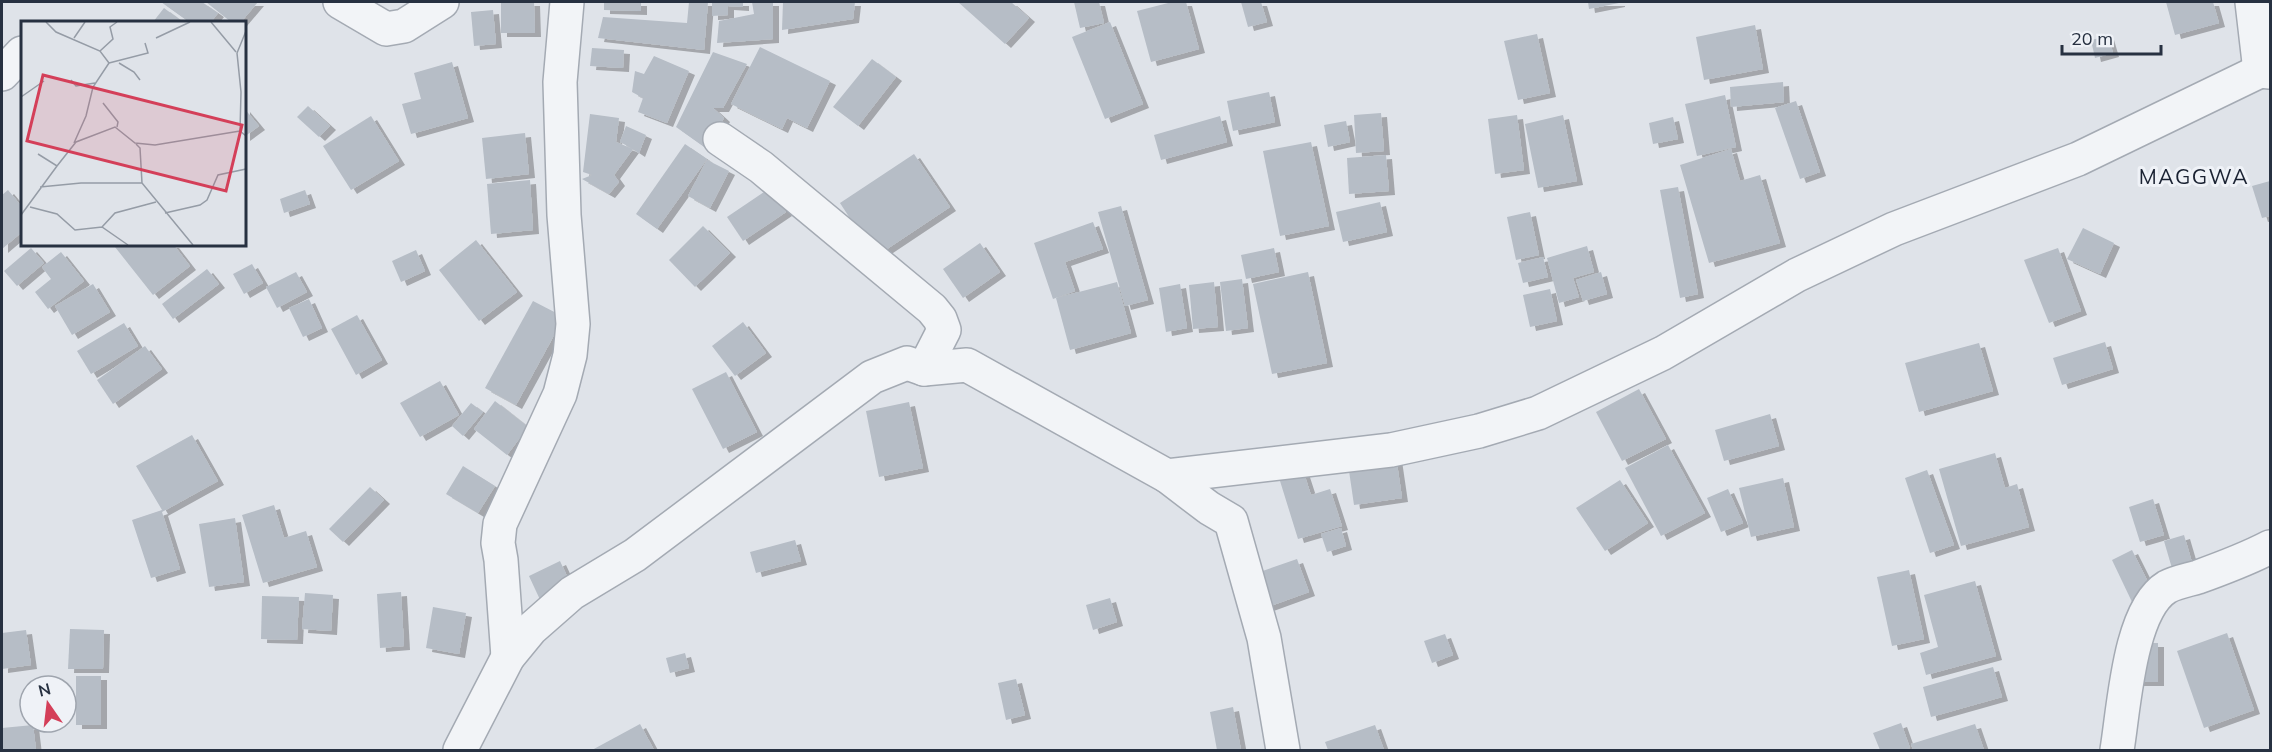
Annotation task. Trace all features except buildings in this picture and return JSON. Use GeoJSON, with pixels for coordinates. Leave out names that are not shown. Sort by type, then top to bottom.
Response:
{"type":"FeatureCollection","features":[{"type":"Feature","properties":{"kind":"street"},"geometry":{"type":"LineString","coordinates":[[340,2],[386,29],[404,26],[442,2]]}},
{"type":"Feature","properties":{"kind":"street"},"geometry":{"type":"LineString","coordinates":[[508,657],[498,543],[500,524],[560,394],[570,355],[573,324],[564,216],[560,82],[567,2]]}},
{"type":"Feature","properties":{"kind":"street"},"geometry":{"type":"LineString","coordinates":[[1167,476],[1391,450],[1479,431],[1538,413],[1663,353],[1797,275],[1894,229],[2078,159],[2265,71],[2252,2]]}},
{"type":"Feature","properties":{"kind":"street"},"geometry":{"type":"LineString","coordinates":[[2,74],[21,54]]}},
{"type":"Feature","properties":{"kind":"street"},"geometry":{"type":"LineString","coordinates":[[720,139],[761,167],[932,309],[944,330],[924,369]]}},
{"type":"Feature","properties":{"kind":"street"},"geometry":{"type":"LineString","coordinates":[[460,750],[508,657],[531,629],[572,593],[635,555],[872,377],[908,363],[924,369],[967,364],[1167,476],[1209,508],[1231,521],[1264,638],[1283,750]]}},
{"type":"Feature","properties":{"kind":"street"},"geometry":{"type":"LineString","coordinates":[[2117,750],[2135,638],[2150,603],[2157,594],[2170,586],[2248,558],[2271,547]]}},
{"type":"Feature","properties":{"kind":"district","name":"MAGGWA"},"geometry":{"type":"Point","coordinates":[2194,176]}}]}
